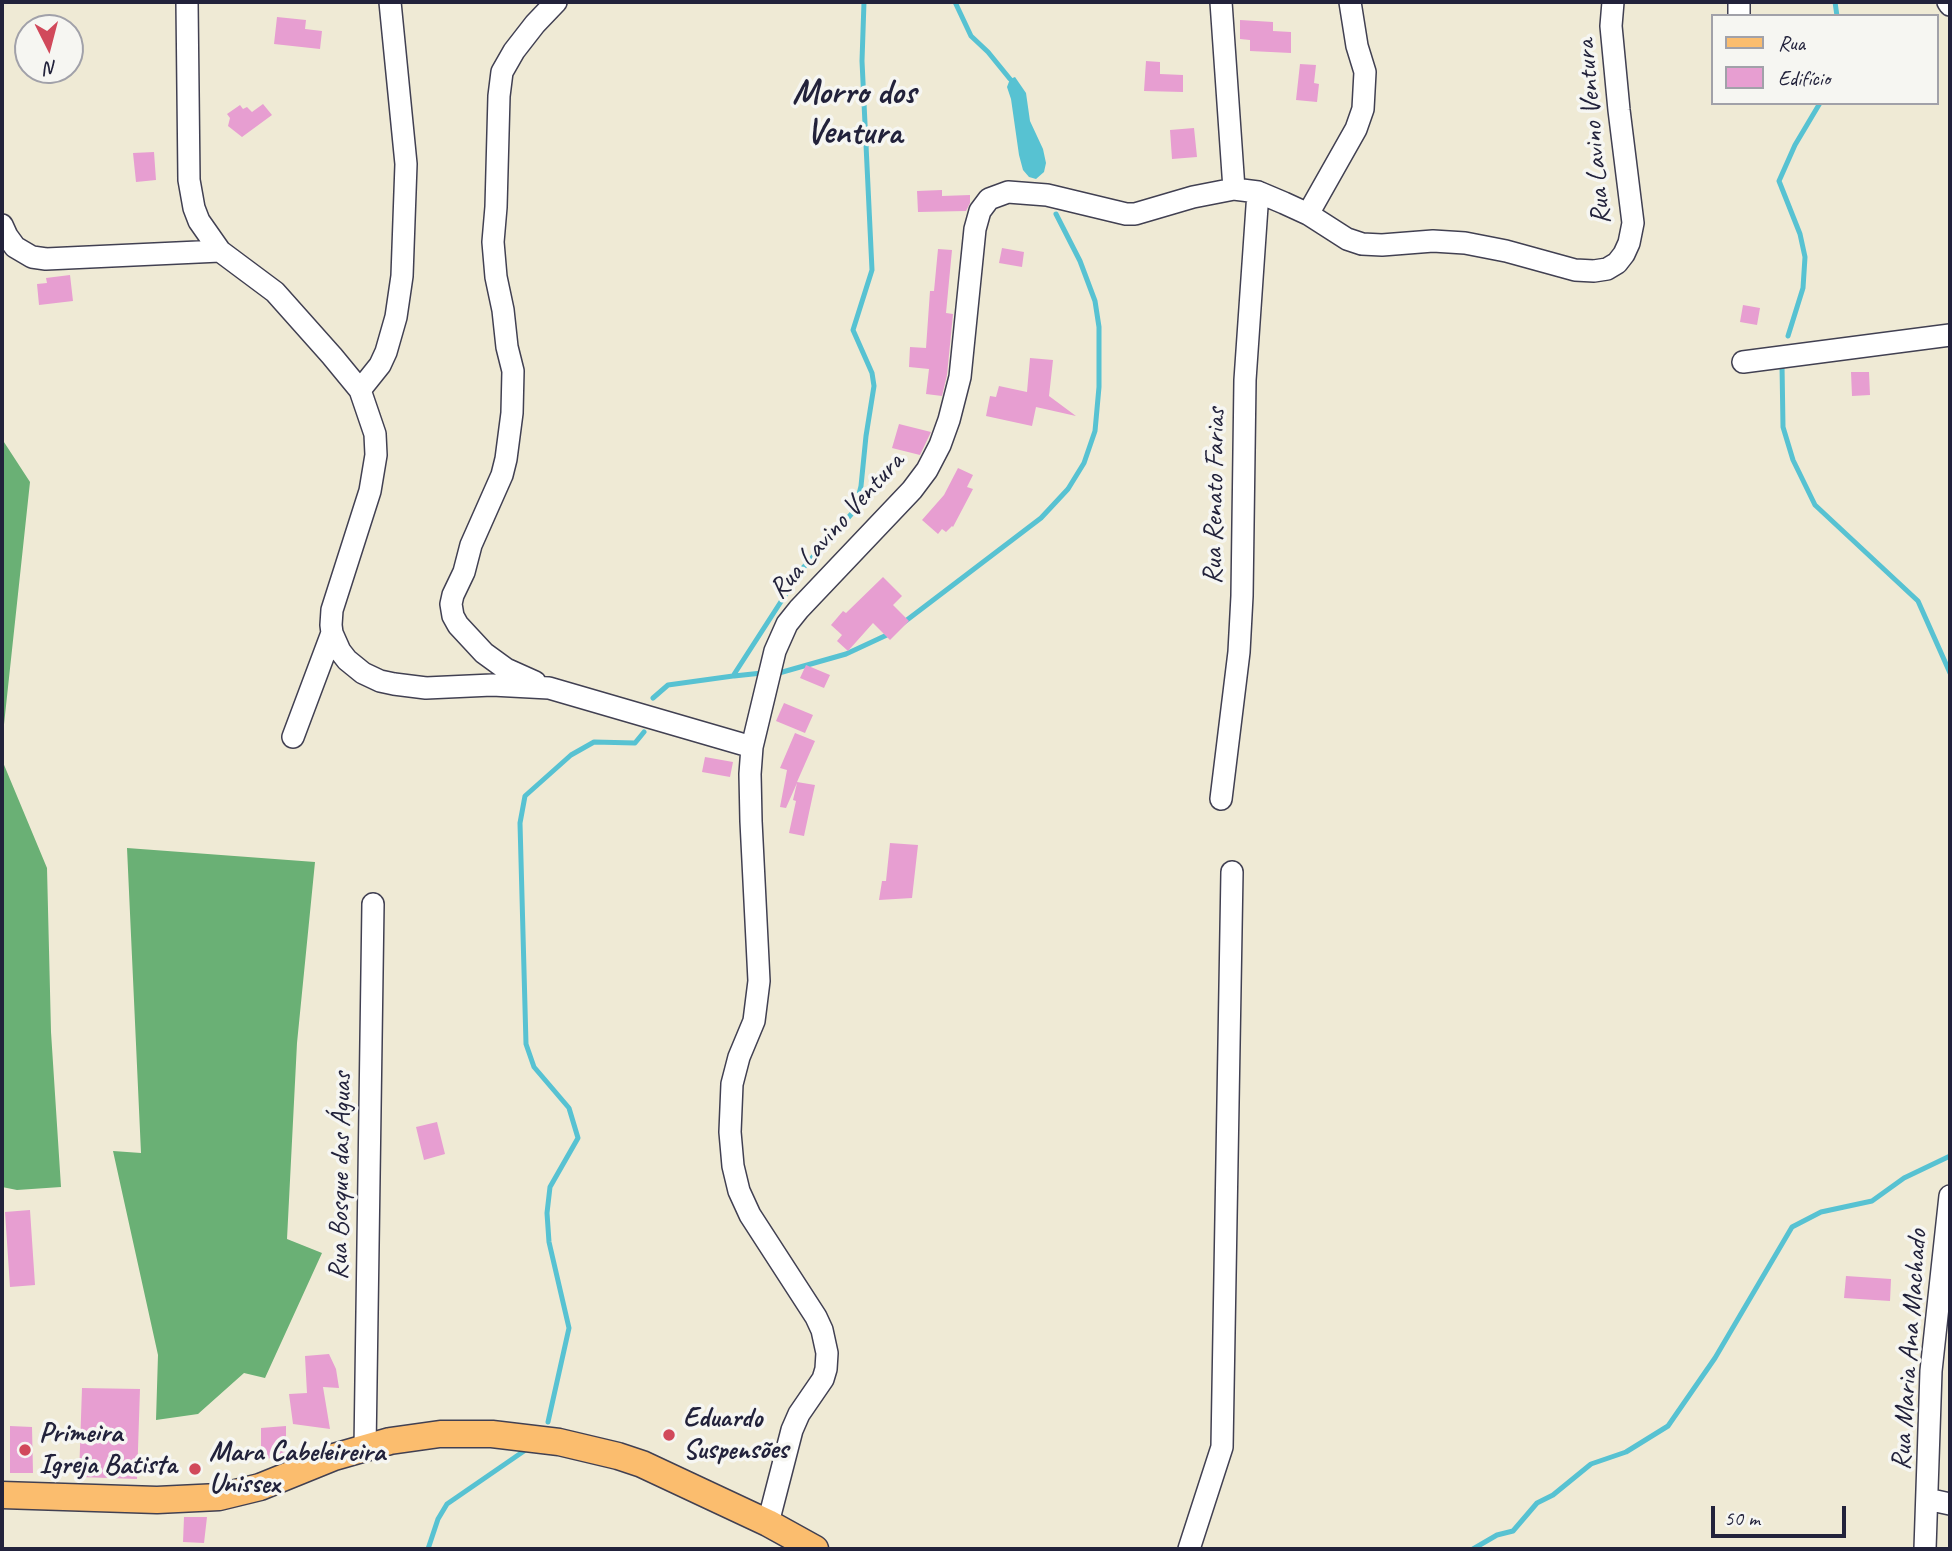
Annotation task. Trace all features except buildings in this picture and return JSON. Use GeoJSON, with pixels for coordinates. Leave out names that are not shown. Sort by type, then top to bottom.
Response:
{"type":"FeatureCollection","features":[{"type":"Feature","properties":{"kind":"main road"},"geometry":{"type":"LineString","coordinates":[[2,1495],[156,1500],[219,1497],[260,1487],[334,1457],[390,1441],[440,1434],[492,1434],[559,1442],[642,1464],[768,1523],[815,1549]]}},
{"type":"Feature","properties":{"kind":"street"},"geometry":{"type":"LineString","coordinates":[[187,2],[189,167],[191,194],[199,221],[220,251],[275,292],[297,315],[360,390],[375,434],[376,455],[370,491],[333,604],[332,634],[336,644],[347,660],[363,673],[380,681],[408,687],[492,685],[549,688]]}},
{"type":"Feature","properties":{"kind":"street"},"geometry":{"type":"LineString","coordinates":[[360,390],[387,352],[402,276],[406,163],[390,2]]}},
{"type":"Feature","properties":{"kind":"street"},"geometry":{"type":"LineString","coordinates":[[556,2],[514,51],[502,72],[493,242],[496,277],[513,372],[512,413],[502,475],[471,545],[464,572],[453,595],[453,616],[458,625],[491,659],[506,669],[549,688],[752,747]]}},
{"type":"Feature","properties":{"kind":"street"},"geometry":{"type":"LineString","coordinates":[[1221,2],[1234,189]]}},
{"type":"Feature","properties":{"kind":"street"},"geometry":{"type":"LineString","coordinates":[[1350,2],[1365,80]]}},
{"type":"Feature","properties":{"kind":"street"},"geometry":{"type":"LineString","coordinates":[[1308,214],[1359,122],[1364,104],[1367,49],[1362,2]]}},
{"type":"Feature","properties":{"kind":"street","name":"Rua Lavino Ventura"},"geometry":{"type":"LineString","coordinates":[[768,1523],[793,1425],[823,1379],[827,1353],[816,1317],[747,1209],[739,1191],[732,1158],[730,1114],[733,1084],[739,1057],[754,1021],[758,989],[751,821],[752,747],[775,651],[788,624],[799,609],[912,490],[927,470],[940,445],[960,377],[978,216],[993,196],[1014,192],[1077,201],[1135,214],[1193,197],[1234,189],[1258,192],[1308,214],[1347,239],[1368,245],[1433,241],[1465,243],[1581,271],[1601,270],[1617,263],[1624,254],[1633,223],[1612,38],[1612,2]]}},
{"type":"Feature","properties":{"kind":"street","name":"Rua Renato Farias"},"geometry":{"type":"LineString","coordinates":[[1221,799],[1242,596],[1245,380],[1258,192]]}},
{"type":"Feature","properties":{"kind":"street"},"geometry":{"type":"LineString","coordinates":[[2,225],[15,247],[32,257],[46,259],[220,251]]}},
{"type":"Feature","properties":{"kind":"street"},"geometry":{"type":"LineString","coordinates":[[1743,362],[1950,335]]}},
{"type":"Feature","properties":{"kind":"street"},"geometry":{"type":"LineString","coordinates":[[293,737],[332,634]]}},
{"type":"Feature","properties":{"kind":"street"},"geometry":{"type":"LineString","coordinates":[[1189,1549],[1222,1447],[1232,872]]}},
{"type":"Feature","properties":{"kind":"street","name":"Rua Bosque das Águas"},"geometry":{"type":"LineString","coordinates":[[365,1449],[373,904]]}},
{"type":"Feature","properties":{"kind":"street","name":"Rua Maria Ana Machado"},"geometry":{"type":"LineString","coordinates":[[1926,1549],[1927,1499],[1941,1373],[1950,1196]]}},
{"type":"Feature","properties":{"kind":"street"},"geometry":{"type":"LineString","coordinates":[[1927,1499],[1950,1504]]}},
{"type":"Feature","properties":{"kind":"green space"},"geometry":{"type":"Polygon","coordinates":[[[2,439],[30,482],[2,743],[2,439]]]}},
{"type":"Feature","properties":{"kind":"green space"},"geometry":{"type":"Polygon","coordinates":[[[2,760],[47,868],[51,1032],[61,1187],[17,1190],[2,1187],[2,760]]]}},
{"type":"Feature","properties":{"kind":"green space"},"geometry":{"type":"Polygon","coordinates":[[[127,848],[315,862],[297,1043],[287,1239],[322,1253],[265,1378],[244,1373],[198,1414],[156,1420],[158,1355],[113,1151],[141,1153],[127,848]]]}},
{"type":"Feature","properties":{"kind":"water"},"geometry":{"type":"Polygon","coordinates":[[[1015,77],[1026,93],[1030,121],[1043,149],[1046,163],[1044,172],[1036,179],[1029,177],[1023,170],[1019,155],[1007,87],[1010,79],[1015,77]]]}},
{"type":"Feature","properties":{"kind":"waterway"},"geometry":{"type":"LineString","coordinates":[[653,698],[668,685],[733,676],[802,569],[855,510],[861,486],[874,386],[872,373],[853,330],[872,270],[862,61],[864,2]]}},
{"type":"Feature","properties":{"kind":"waterway"},"geometry":{"type":"LineString","coordinates":[[955,2],[971,36],[1010,79]]}},
{"type":"Feature","properties":{"kind":"waterway"},"geometry":{"type":"LineString","coordinates":[[1835,2],[1837,14]]}},
{"type":"Feature","properties":{"kind":"waterway"},"geometry":{"type":"LineString","coordinates":[[1788,336],[1803,288],[1805,257],[1800,234],[1779,181],[1795,145],[1819,105]]}},
{"type":"Feature","properties":{"kind":"waterway"},"geometry":{"type":"LineString","coordinates":[[903,623],[1041,518],[1068,489],[1084,463],[1095,431],[1099,387],[1099,327],[1095,301],[1080,261],[1056,214]]}},
{"type":"Feature","properties":{"kind":"waterway"},"geometry":{"type":"LineString","coordinates":[[1782,365],[1783,427],[1793,460],[1815,505],[1918,601],[1950,673]]}},
{"type":"Feature","properties":{"kind":"waterway"},"geometry":{"type":"LineString","coordinates":[[779,673],[846,654],[889,634]]}},
{"type":"Feature","properties":{"kind":"waterway"},"geometry":{"type":"LineString","coordinates":[[734,676],[762,673]]}},
{"type":"Feature","properties":{"kind":"waterway"},"geometry":{"type":"LineString","coordinates":[[548,1422],[569,1328],[549,1242],[547,1213],[550,1187],[578,1138],[569,1108],[534,1067],[526,1044],[520,823],[525,796],[571,755],[594,742],[635,743],[644,732]]}},
{"type":"Feature","properties":{"kind":"waterway"},"geometry":{"type":"LineString","coordinates":[[1473,1549],[1497,1535],[1513,1531],[1537,1503],[1553,1495],[1591,1464],[1626,1452],[1668,1426],[1715,1358],[1792,1227],[1821,1212],[1872,1201],[1904,1178],[1950,1156]]}},
{"type":"Feature","properties":{"kind":"waterway"},"geometry":{"type":"LineString","coordinates":[[428,1549],[438,1519],[447,1504],[524,1451]]}},
{"type":"Feature","properties":{"kind":"place","name":"Eduardo Suspensões"},"geometry":{"type":"Point","coordinates":[669,1435]}},
{"type":"Feature","properties":{"kind":"place","name":"Primeira Igreja Batista"},"geometry":{"type":"Point","coordinates":[25,1450]}},
{"type":"Feature","properties":{"kind":"place","name":"Mara Cabeleireira Unissex"},"geometry":{"type":"Point","coordinates":[195,1469]}},
{"type":"Feature","properties":{"kind":"district","name":"Morro dos Ventura"},"geometry":{"type":"Point","coordinates":[854,114]}}]}
